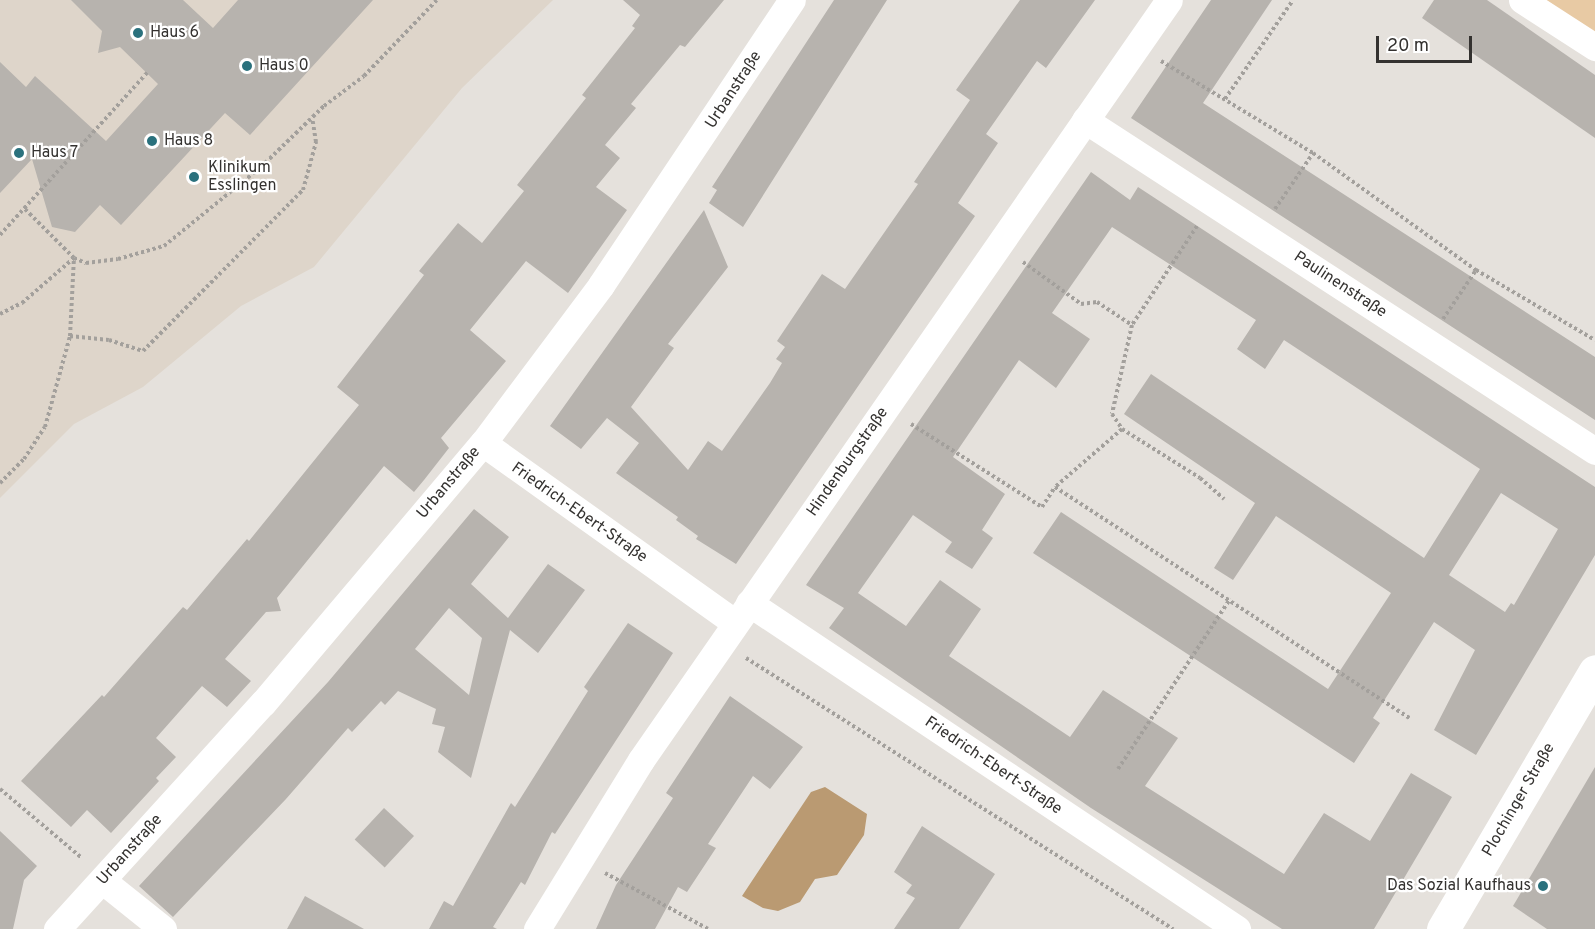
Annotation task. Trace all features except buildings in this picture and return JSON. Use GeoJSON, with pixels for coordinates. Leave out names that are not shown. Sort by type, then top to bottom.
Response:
{"type":"FeatureCollection","features":[{"type":"Feature","properties":{"kind":"street","name":"Urbanstraße"},"geometry":{"type":"LineString","coordinates":[[57,929],[96,872],[263,703],[483,443],[671,186],[792,0]]}},
{"type":"Feature","properties":{"kind":"street","name":"Hindenburgstraße"},"geometry":{"type":"LineString","coordinates":[[537,929],[578,859],[742,613],[1169,0]]}},
{"type":"Feature","properties":{"kind":"street"},"geometry":{"type":"LineString","coordinates":[[1522,0],[1595,47]]}},
{"type":"Feature","properties":{"kind":"street","name":"Paulinenstraße"},"geometry":{"type":"LineString","coordinates":[[1085,120],[1595,451]]}},
{"type":"Feature","properties":{"kind":"street","name":"Friedrich-Ebert-Straße"},"geometry":{"type":"LineString","coordinates":[[483,443],[742,613],[1237,929]]}},
{"type":"Feature","properties":{"kind":"street","name":"Plochinger Straße"},"geometry":{"type":"LineString","coordinates":[[1443,929],[1595,671]]}},
{"type":"Feature","properties":{"kind":"street"},"geometry":{"type":"LineString","coordinates":[[96,872],[163,929]]}},
{"type":"Feature","properties":{"kind":"path"},"geometry":{"type":"LineString","coordinates":[[24,208],[74,258],[86,263],[118,259],[164,246],[261,167],[312,118],[364,76],[437,0]]}},
{"type":"Feature","properties":{"kind":"path"},"geometry":{"type":"LineString","coordinates":[[1225,99],[1293,0]]}},
{"type":"Feature","properties":{"kind":"path"},"geometry":{"type":"LineString","coordinates":[[1138,45],[1313,153],[1476,270],[1595,340]]}},
{"type":"Feature","properties":{"kind":"path"},"geometry":{"type":"LineString","coordinates":[[0,235],[148,72]]}},
{"type":"Feature","properties":{"kind":"path"},"geometry":{"type":"LineString","coordinates":[[70,336],[109,340],[143,351],[303,190],[316,142],[312,118]]}},
{"type":"Feature","properties":{"kind":"path"},"geometry":{"type":"LineString","coordinates":[[1260,232],[1313,153]]}},
{"type":"Feature","properties":{"kind":"path"},"geometry":{"type":"LineString","coordinates":[[1212,203],[1132,325],[1112,414],[1122,429],[1200,478],[1224,499]]}},
{"type":"Feature","properties":{"kind":"path"},"geometry":{"type":"LineString","coordinates":[[998,244],[1081,304],[1097,302],[1132,325]]}},
{"type":"Feature","properties":{"kind":"path"},"geometry":{"type":"LineString","coordinates":[[0,314],[22,303],[74,258]]}},
{"type":"Feature","properties":{"kind":"path"},"geometry":{"type":"LineString","coordinates":[[0,483],[24,459],[45,427],[70,336],[74,258]]}},
{"type":"Feature","properties":{"kind":"path"},"geometry":{"type":"LineString","coordinates":[[1427,342],[1476,270]]}},
{"type":"Feature","properties":{"kind":"path"},"geometry":{"type":"LineString","coordinates":[[910,424],[1042,507],[1054,487],[1122,429]]}},
{"type":"Feature","properties":{"kind":"path"},"geometry":{"type":"LineString","coordinates":[[1054,487],[1230,599],[1409,718]]}},
{"type":"Feature","properties":{"kind":"path"},"geometry":{"type":"LineString","coordinates":[[1118,769],[1230,599]]}},
{"type":"Feature","properties":{"kind":"path"},"geometry":{"type":"LineString","coordinates":[[744,657],[1173,929]]}},
{"type":"Feature","properties":{"kind":"path"},"geometry":{"type":"LineString","coordinates":[[0,789],[96,872]]}},
{"type":"Feature","properties":{"kind":"path"},"geometry":{"type":"LineString","coordinates":[[578,859],[708,929]]}},
{"type":"Feature","properties":{"kind":"shaded area","name":"Klinikum Esslingen"},"geometry":{"type":"Polygon","coordinates":[[[0,0],[553,0],[462,88],[314,267],[241,306],[143,387],[74,424],[0,498],[0,0]]]}},
{"type":"Feature","properties":{"kind":"shaded area"},"geometry":{"type":"Polygon","coordinates":[[[1546,0],[1595,0],[1595,35],[1546,0]]]}},
{"type":"Feature","properties":{"kind":"shaded area"},"geometry":{"type":"Polygon","coordinates":[[[825,787],[867,814],[864,835],[837,875],[815,879],[800,902],[778,911],[763,908],[742,896],[811,792],[825,787]]]}},
{"type":"Feature","properties":{"kind":"place","name":"Haus 6"},"geometry":{"type":"Point","coordinates":[138,33]}},
{"type":"Feature","properties":{"kind":"place","name":"Haus 0"},"geometry":{"type":"Point","coordinates":[247,66]}},
{"type":"Feature","properties":{"kind":"place","name":"Haus 8"},"geometry":{"type":"Point","coordinates":[152,141]}},
{"type":"Feature","properties":{"kind":"place","name":"Haus 7"},"geometry":{"type":"Point","coordinates":[19,153]}},
{"type":"Feature","properties":{"kind":"place","name":"Klinikum Esslingen"},"geometry":{"type":"Point","coordinates":[194,177]}},
{"type":"Feature","properties":{"kind":"place","name":"Das Sozial Kaufhaus"},"geometry":{"type":"Point","coordinates":[1543,886]}}]}
